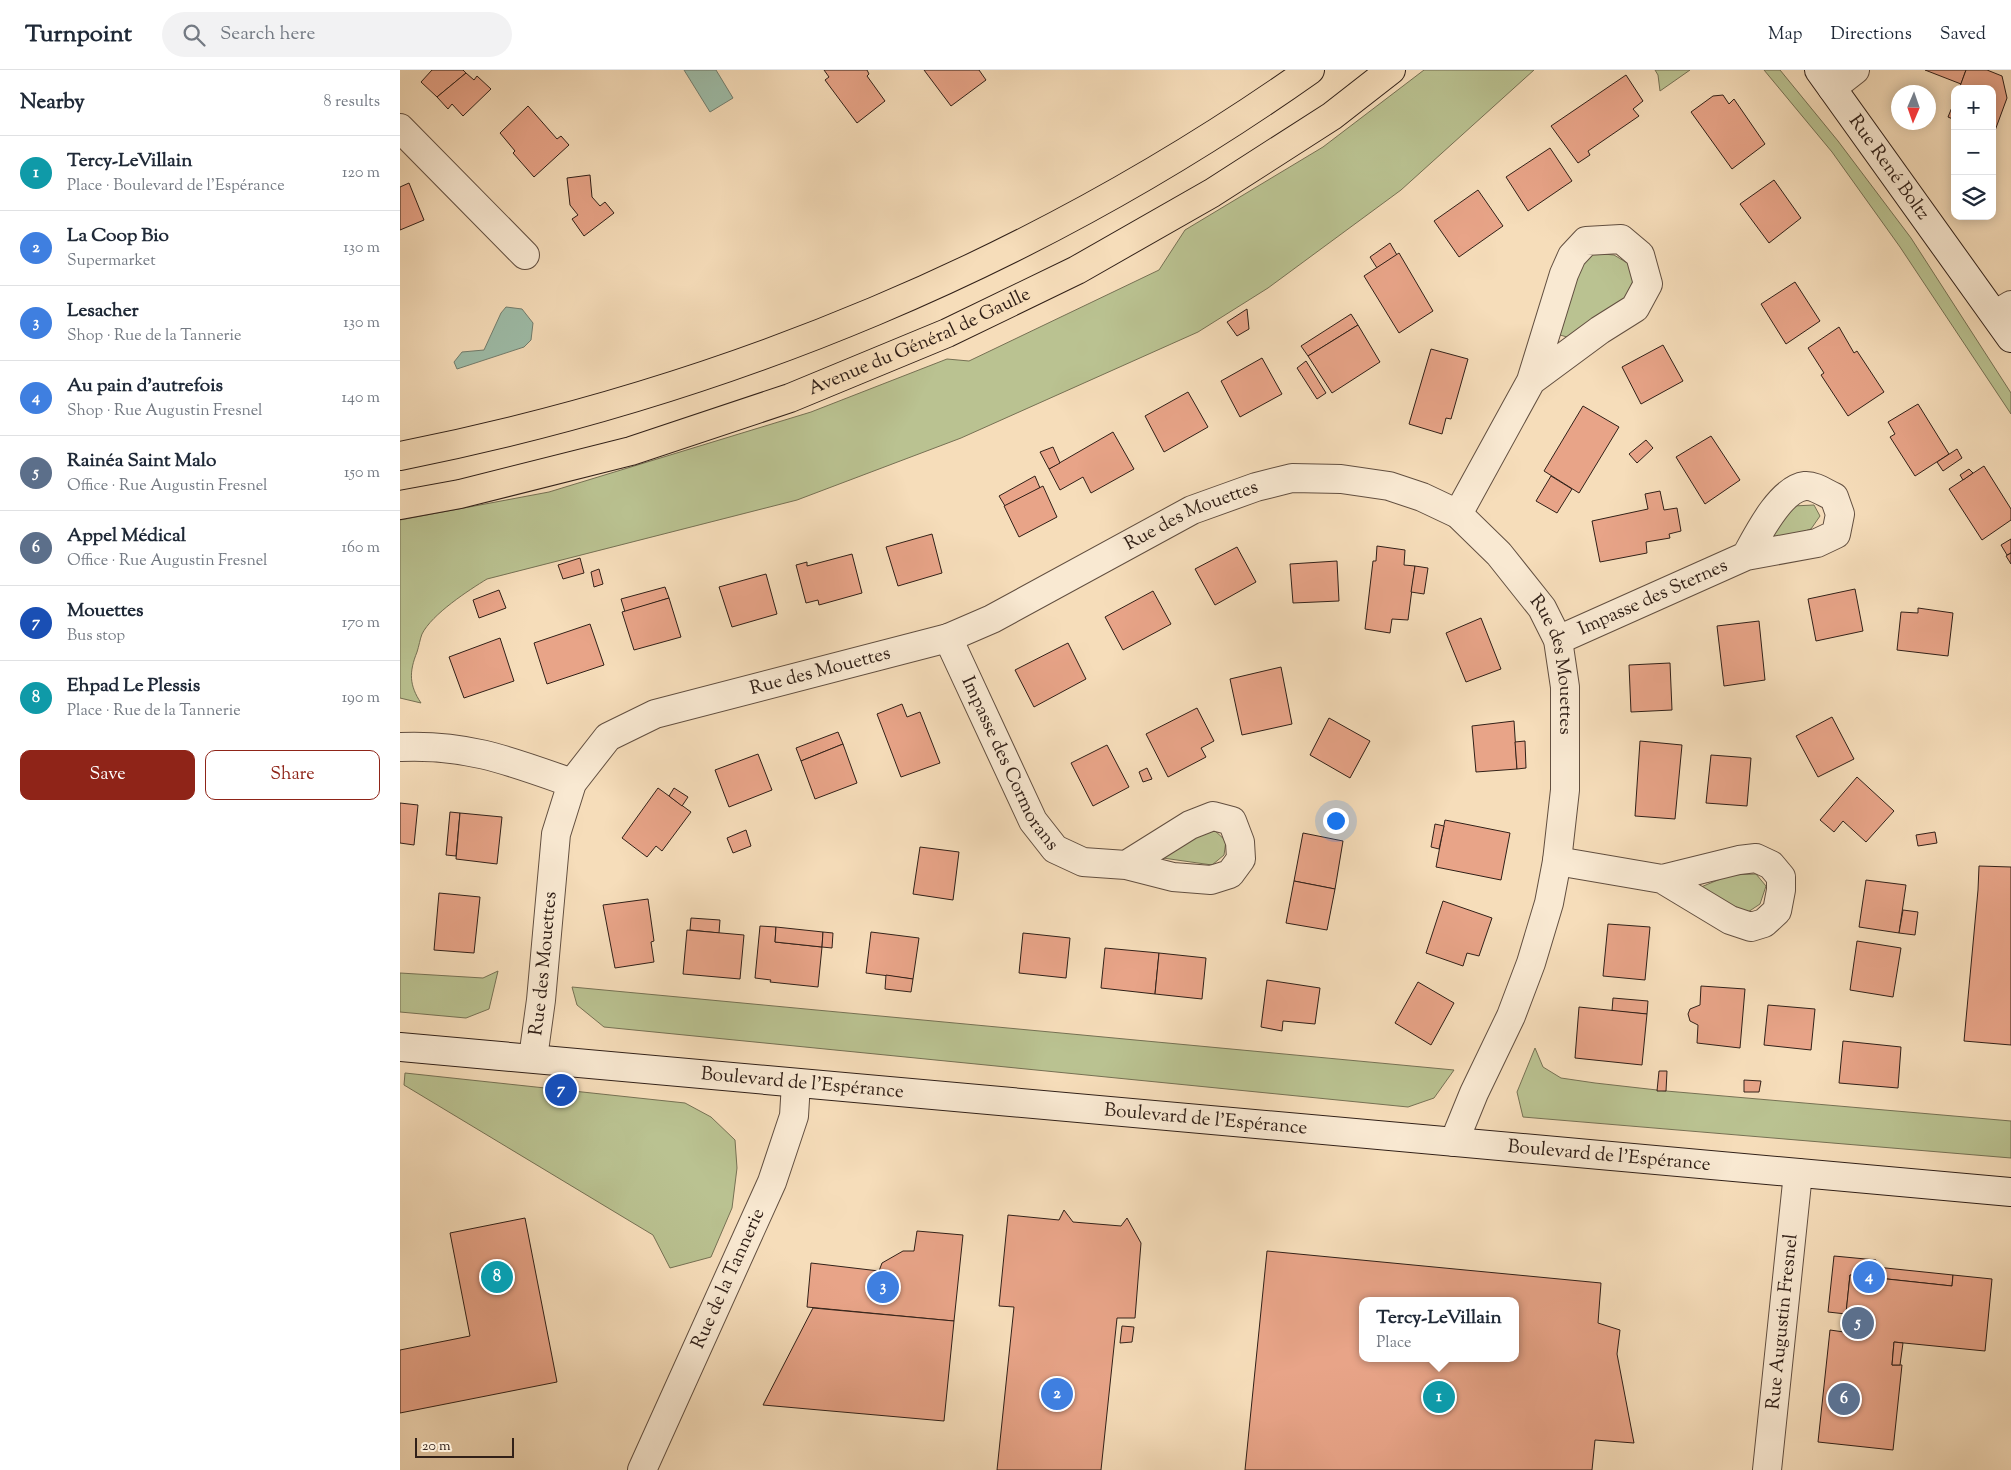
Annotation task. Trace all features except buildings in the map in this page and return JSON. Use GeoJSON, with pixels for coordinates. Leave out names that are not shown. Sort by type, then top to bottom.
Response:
{"type":"FeatureCollection","features":[{"type":"Feature","properties":{"kind":"main road"},"geometry":{"type":"LineString","coordinates":[[400,456],[570,417],[697,379],[811,338],[927,289],[1047,232],[1149,175],[1269,99],[1310,70]]}},
{"type":"Feature","properties":{"kind":"main road","name":"Avenue du Général de Gaulle"},"geometry":{"type":"LineString","coordinates":[[400,505],[460,494],[631,451],[790,398],[947,333],[1077,270],[1212,193],[1332,116],[1391,70]]}},
{"type":"Feature","properties":{"kind":"street"},"geometry":{"type":"LineString","coordinates":[[1826,79],[1855,70]]}},
{"type":"Feature","properties":{"kind":"street","name":"Rue René Boltz"},"geometry":{"type":"LineString","coordinates":[[1826,79],[2003,310],[2011,338]]}},
{"type":"Feature","properties":{"kind":"street"},"geometry":{"type":"LineString","coordinates":[[400,128],[525,255]]}},
{"type":"Feature","properties":{"kind":"street"},"geometry":{"type":"LineString","coordinates":[[1458,514],[1531,381],[1564,274],[1572,256],[1586,241],[1621,239],[1640,256],[1648,284],[1635,308],[1600,330],[1531,381]]}},
{"type":"Feature","properties":{"kind":"street","name":"Rue des Mouettes"},"geometry":{"type":"LineString","coordinates":[[533,1058],[542,990],[556,834],[572,783],[608,737],[655,714],[948,638],[992,620],[1192,510],[1256,487],[1292,478],[1341,479],[1389,486],[1422,497],[1458,514],[1499,554],[1542,608],[1558,640],[1564,687],[1565,790],[1557,861],[1549,902],[1528,972],[1511,1016],[1474,1094],[1454,1142]]}},
{"type":"Feature","properties":{"kind":"street","name":"Impasse des Sternes"},"geometry":{"type":"LineString","coordinates":[[1558,640],[1746,556]]}},
{"type":"Feature","properties":{"kind":"street","name":"Impasse des Cormorans"},"geometry":{"type":"LineString","coordinates":[[948,638],[1032,820],[1055,849],[1083,862],[1126,865]]}},
{"type":"Feature","properties":{"kind":"street"},"geometry":{"type":"LineString","coordinates":[[400,747],[426,746],[464,749],[502,758],[572,783]]}},
{"type":"Feature","properties":{"kind":"street"},"geometry":{"type":"LineString","coordinates":[[1557,861],[1662,879]]}},
{"type":"Feature","properties":{"kind":"street","name":"Boulevard de l'Espérance"},"geometry":{"type":"LineString","coordinates":[[400,1046],[2011,1192]]}},
{"type":"Feature","properties":{"kind":"street","name":"Rue de la Tannerie"},"geometry":{"type":"LineString","coordinates":[[642,1470],[772,1182],[794,1116],[796,1082]]}},
{"type":"Feature","properties":{"kind":"street","name":"Rue Augustin Fresnel"},"geometry":{"type":"LineString","coordinates":[[1767,1470],[1798,1173]]}},
{"type":"Feature","properties":{"kind":"shaded area"},"geometry":{"type":"Polygon","coordinates":[[[684,70],[716,70],[733,98],[710,112],[684,70]]]}},
{"type":"Feature","properties":{"kind":"shaded area"},"geometry":{"type":"Polygon","coordinates":[[[1424,70],[1534,70],[1401,190],[1268,288],[1198,332],[961,438],[797,500],[487,579],[452,603],[427,626],[421,636],[412,672],[412,684],[421,703],[400,698],[400,520],[549,492],[811,412],[947,359],[969,361],[1159,270],[1185,230],[1323,147],[1424,70]]]}},
{"type":"Feature","properties":{"kind":"shaded area"},"geometry":{"type":"Polygon","coordinates":[[[1655,70],[1690,70],[1660,91],[1658,75],[1655,70]]]}},
{"type":"Feature","properties":{"kind":"shaded area"},"geometry":{"type":"Polygon","coordinates":[[[1764,70],[1780,70],[1838,141],[1911,238],[2011,393],[2011,414],[1900,247],[1832,152],[1764,70]]]}},
{"type":"Feature","properties":{"kind":"shaded area"},"geometry":{"type":"Polygon","coordinates":[[[1592,253],[1614,255],[1629,264],[1633,281],[1625,299],[1567,337],[1560,335],[1578,271],[1592,253]]]}},
{"type":"Feature","properties":{"kind":"shaded area"},"geometry":{"type":"Polygon","coordinates":[[[506,307],[522,309],[533,323],[531,340],[524,347],[457,369],[454,362],[462,352],[484,350],[501,313],[506,307]]]}},
{"type":"Feature","properties":{"kind":"shaded area"},"geometry":{"type":"Polygon","coordinates":[[[1814,505],[1820,516],[1811,529],[1788,537],[1767,540],[1793,506],[1814,505]]]}},
{"type":"Feature","properties":{"kind":"shaded area"},"geometry":{"type":"Polygon","coordinates":[[[1213,829],[1226,841],[1224,855],[1212,865],[1163,858],[1193,833],[1213,829]]]}},
{"type":"Feature","properties":{"kind":"shaded area"},"geometry":{"type":"Polygon","coordinates":[[[1756,874],[1766,886],[1760,904],[1748,912],[1722,901],[1701,887],[1730,875],[1756,874]]]}},
{"type":"Feature","properties":{"kind":"shaded area"},"geometry":{"type":"Polygon","coordinates":[[[498,971],[489,1009],[466,1018],[400,1012],[400,973],[483,978],[498,971]]]}},
{"type":"Feature","properties":{"kind":"shaded area"},"geometry":{"type":"Polygon","coordinates":[[[572,987],[1454,1070],[1434,1098],[1408,1107],[604,1027],[577,1005],[572,987]]]}},
{"type":"Feature","properties":{"kind":"shaded area"},"geometry":{"type":"Polygon","coordinates":[[[1535,1048],[1543,1067],[1561,1078],[1666,1091],[2011,1121],[2011,1158],[1523,1117],[1517,1092],[1535,1048]]]}},
{"type":"Feature","properties":{"kind":"shaded area"},"geometry":{"type":"Polygon","coordinates":[[[405,1073],[685,1103],[711,1117],[735,1140],[737,1168],[732,1208],[711,1257],[670,1268],[653,1235],[404,1085],[405,1073]]]}},
{"type":"Feature","properties":{"kind":"place","name":"Mouettes"},"geometry":{"type":"Point","coordinates":[561,1090]}},
{"type":"Feature","properties":{"kind":"place","name":"Ehpad Le Plessis"},"geometry":{"type":"Point","coordinates":[497,1277]}},
{"type":"Feature","properties":{"kind":"place","name":"Au pain d'autrefois"},"geometry":{"type":"Point","coordinates":[1869,1277]}},
{"type":"Feature","properties":{"kind":"place","name":"Lesacher"},"geometry":{"type":"Point","coordinates":[883,1287]}},
{"type":"Feature","properties":{"kind":"place","name":"Rainéa Saint Malo"},"geometry":{"type":"Point","coordinates":[1858,1323]}},
{"type":"Feature","properties":{"kind":"place","name":"La Coop Bio"},"geometry":{"type":"Point","coordinates":[1057,1394]}},
{"type":"Feature","properties":{"kind":"place","name":"Tercy-LeVillain"},"geometry":{"type":"Point","coordinates":[1439,1397]}},
{"type":"Feature","properties":{"kind":"place","name":"Appel Médical"},"geometry":{"type":"Point","coordinates":[1844,1399]}}]}
